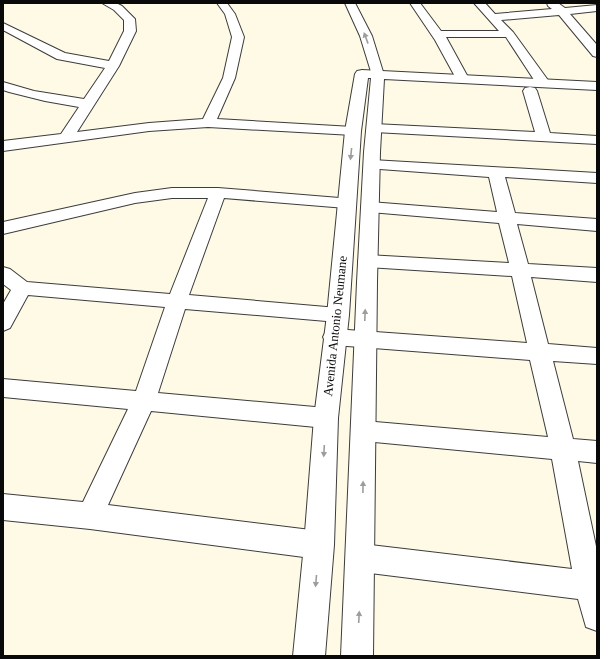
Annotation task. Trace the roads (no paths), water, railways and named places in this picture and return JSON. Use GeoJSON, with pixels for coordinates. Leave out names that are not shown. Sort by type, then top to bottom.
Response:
{"type":"FeatureCollection","features":[{"type":"Feature","properties":{"kind":"street"},"geometry":{"type":"LineString","coordinates":[[66,137],[112,66],[130,31],[129,19],[118,8],[107,3]]}},
{"type":"Feature","properties":{"kind":"street"},"geometry":{"type":"LineString","coordinates":[[208,123],[229,78],[238,37],[230,14],[222,3]]}},
{"type":"Feature","properties":{"kind":"street","name":"Avenida Antonio Neumane"},"geometry":{"type":"LineString","coordinates":[[309,656],[319,545],[326,418],[336,326],[346,203],[364,129],[368,75],[366,36],[350,3]]}},
{"type":"Feature","properties":{"kind":"street"},"geometry":{"type":"LineString","coordinates":[[415,3],[454,59],[463,79]]}},
{"type":"Feature","properties":{"kind":"street"},"geometry":{"type":"LineString","coordinates":[[479,3],[509,34],[542,83]]}},
{"type":"Feature","properties":{"kind":"street"},"geometry":{"type":"LineString","coordinates":[[550,3],[561,10],[597,53]]}},
{"type":"Feature","properties":{"kind":"street"},"geometry":{"type":"LineString","coordinates":[[494,17],[587,6]]}},
{"type":"Feature","properties":{"kind":"street"},"geometry":{"type":"LineString","coordinates":[[3,26],[61,56],[75,60],[112,66]]}},
{"type":"Feature","properties":{"kind":"street"},"geometry":{"type":"LineString","coordinates":[[438,34],[509,34]]}},
{"type":"Feature","properties":{"kind":"street"},"geometry":{"type":"LineString","coordinates":[[368,75],[597,86]]}},
{"type":"Feature","properties":{"kind":"street"},"geometry":{"type":"LineString","coordinates":[[368,75],[530,91],[597,94]]}},
{"type":"Feature","properties":{"kind":"street"},"geometry":{"type":"LineString","coordinates":[[3,86],[34,96],[87,104]]}},
{"type":"Feature","properties":{"kind":"street"},"geometry":{"type":"LineString","coordinates":[[530,91],[544,138]]}},
{"type":"Feature","properties":{"kind":"street"},"geometry":{"type":"LineString","coordinates":[[3,146],[149,127],[208,123],[597,140]]}},
{"type":"Feature","properties":{"kind":"street","name":"Avenida Antonio Neumane"},"geometry":{"type":"LineString","coordinates":[[357,656],[362,558],[364,339],[372,165],[364,129]]}},
{"type":"Feature","properties":{"kind":"street"},"geometry":{"type":"LineString","coordinates":[[372,165],[597,178]]}},
{"type":"Feature","properties":{"kind":"street"},"geometry":{"type":"LineString","coordinates":[[496,172],[563,449],[593,587],[597,616]]}},
{"type":"Feature","properties":{"kind":"street"},"geometry":{"type":"LineString","coordinates":[[3,228],[135,198],[172,193],[218,193],[346,203]]}},
{"type":"Feature","properties":{"kind":"street"},"geometry":{"type":"LineString","coordinates":[[90,516],[144,401],[177,301],[218,193]]}},
{"type":"Feature","properties":{"kind":"street"},"geometry":{"type":"LineString","coordinates":[[370,207],[597,225]]}},
{"type":"Feature","properties":{"kind":"street"},"geometry":{"type":"LineString","coordinates":[[367,261],[597,275]]}},
{"type":"Feature","properties":{"kind":"street"},"geometry":{"type":"LineString","coordinates":[[3,274],[22,288],[177,301],[336,326],[364,339],[597,356]]}},
{"type":"Feature","properties":{"kind":"street"},"geometry":{"type":"LineString","coordinates":[[3,323],[22,288]]}},
{"type":"Feature","properties":{"kind":"street"},"geometry":{"type":"LineString","coordinates":[[3,388],[326,418]]}},
{"type":"Feature","properties":{"kind":"street"},"geometry":{"type":"LineString","coordinates":[[364,431],[597,452]]}},
{"type":"Feature","properties":{"kind":"street"},"geometry":{"type":"LineString","coordinates":[[3,507],[90,516],[319,545]]}},
{"type":"Feature","properties":{"kind":"street"},"geometry":{"type":"LineString","coordinates":[[362,558],[593,587]]}}]}
